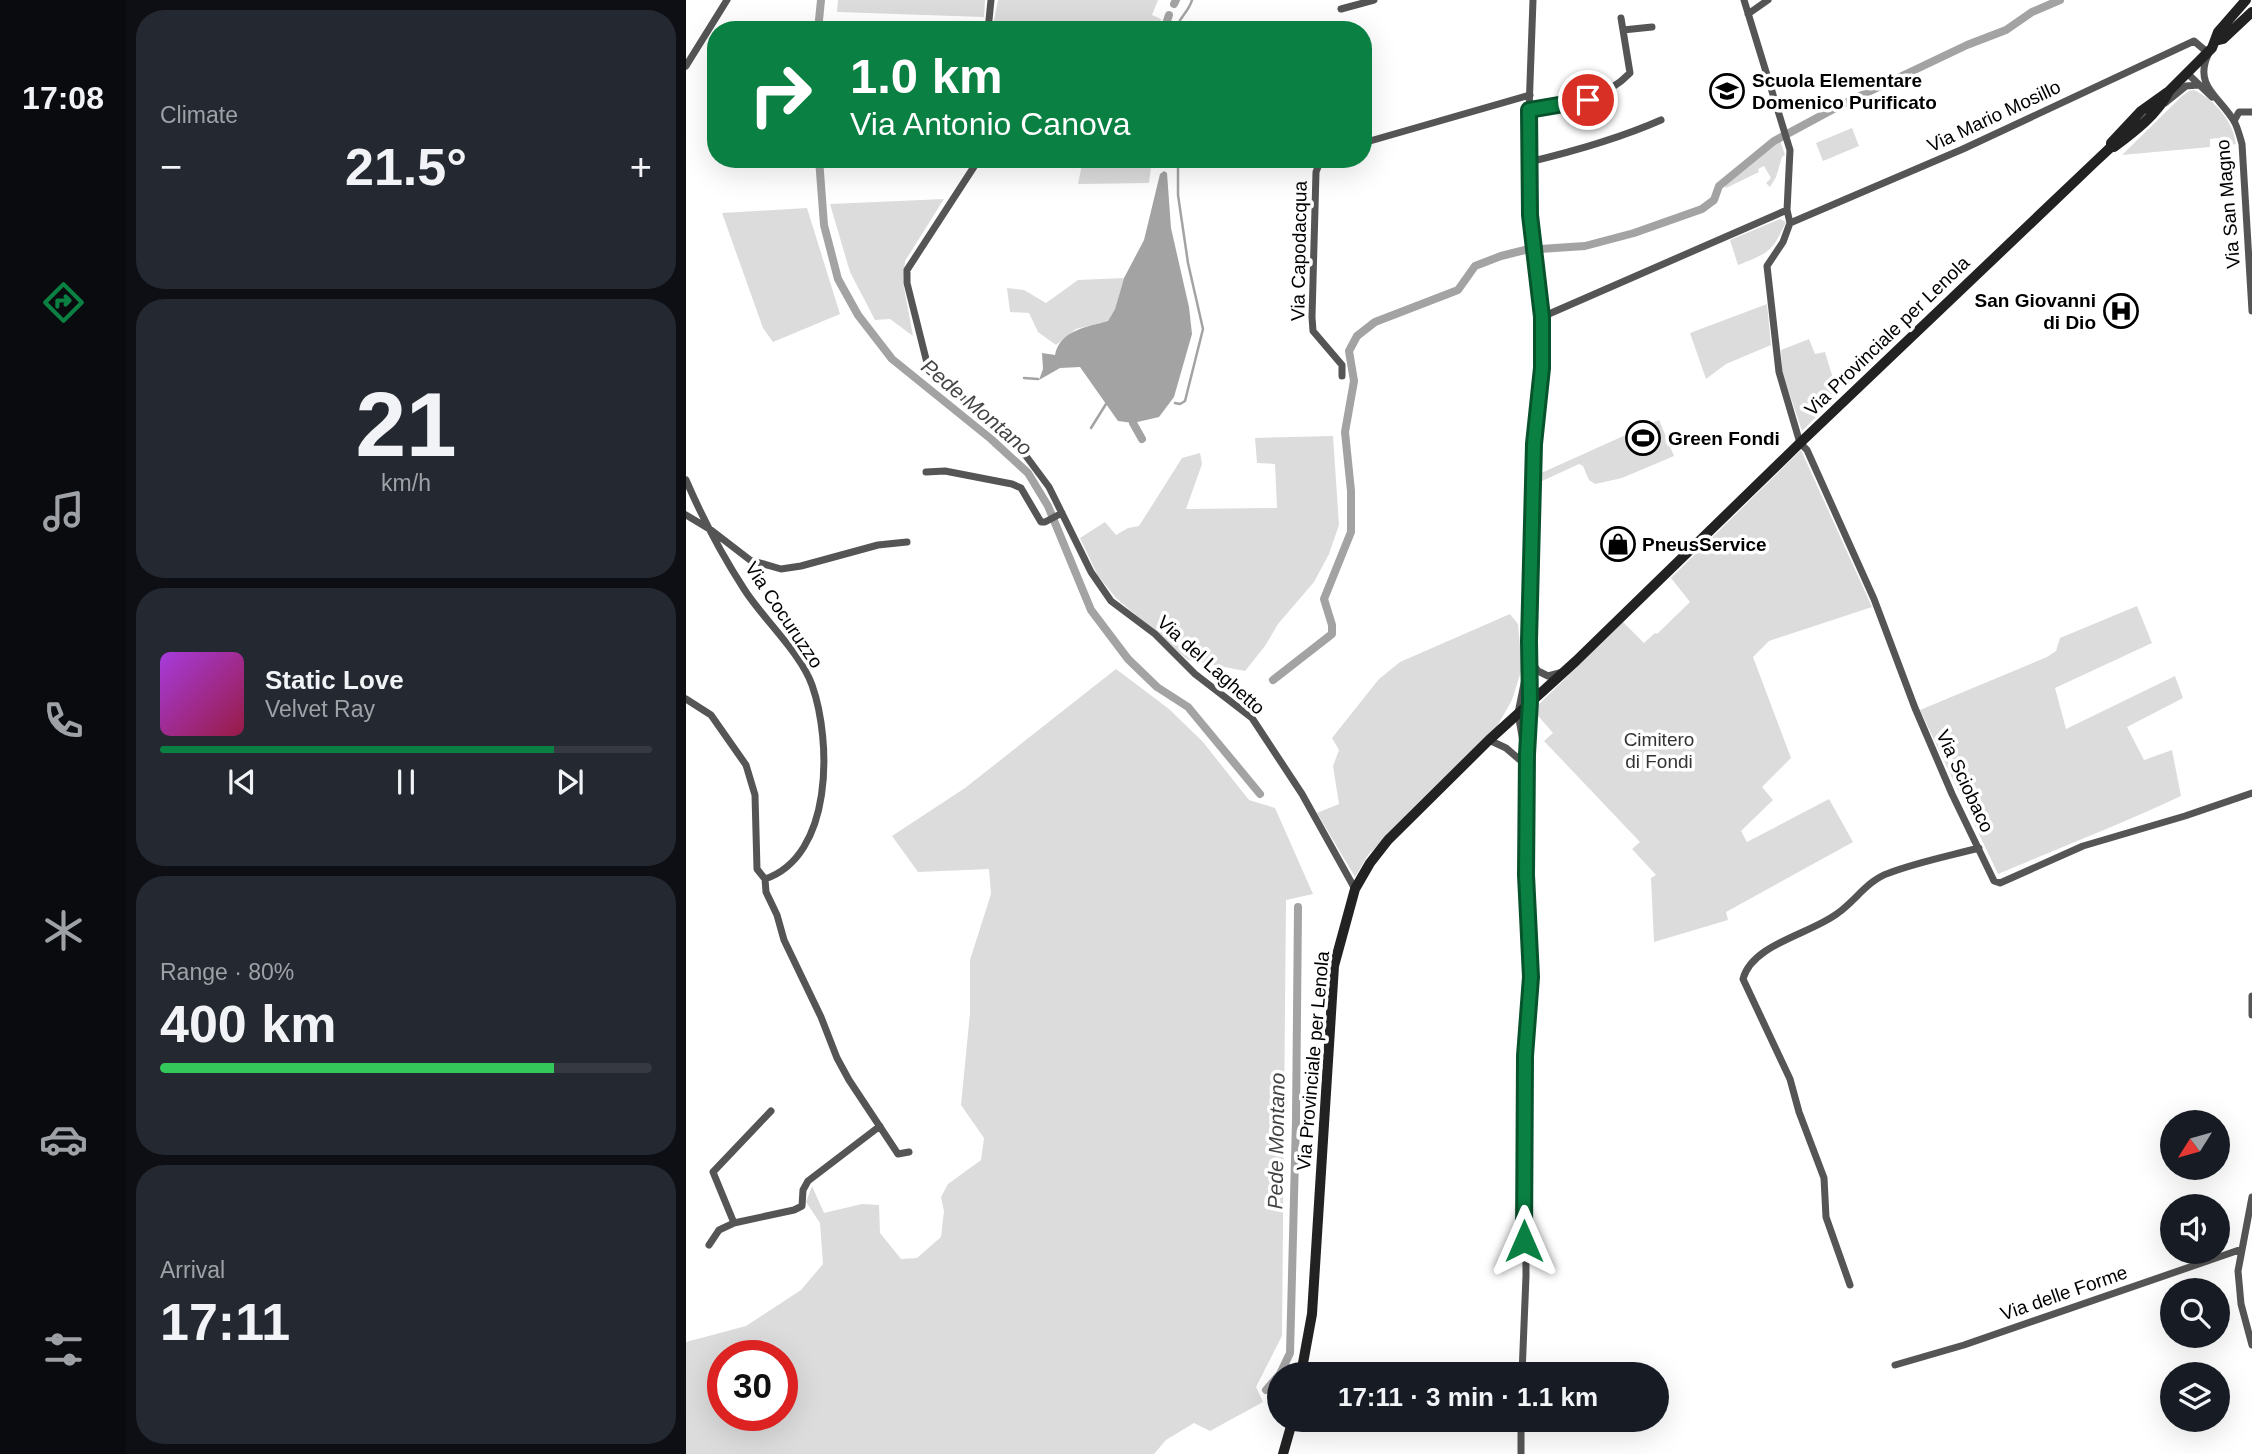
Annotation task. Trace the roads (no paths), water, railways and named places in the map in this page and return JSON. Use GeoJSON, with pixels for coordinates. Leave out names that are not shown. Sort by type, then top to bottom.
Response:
{"type":"FeatureCollection","features":[{"type":"Feature","properties":{"kind":"main road"},"geometry":{"type":"LineString","coordinates":[[2211,47],[2218,33],[2246,0]]}},
{"type":"Feature","properties":{"kind":"main road"},"geometry":{"type":"LineString","coordinates":[[2211,47],[2252,12]]}},
{"type":"Feature","properties":{"kind":"main road","name":"Via Provinciale per Lenola"},"geometry":{"type":"LineString","coordinates":[[2111,147],[2110,144],[2141,111],[2169,91],[2211,47]]}},
{"type":"Feature","properties":{"kind":"main road","name":"Via Provinciale per Lenola"},"geometry":{"type":"LineString","coordinates":[[1303,1362],[1312,1314],[1334,966],[1355,889],[1370,863],[1388,841],[1489,740],[2111,147],[2126,138],[2163,103],[2169,91]]}},
{"type":"Feature","properties":{"kind":"main road"},"geometry":{"type":"LineString","coordinates":[[1283,1454],[1289,1432]]}},
{"type":"Feature","properties":{"kind":"street"},"geometry":{"type":"LineString","coordinates":[[714,21],[727,0]]}},
{"type":"Feature","properties":{"kind":"street"},"geometry":{"type":"LineString","coordinates":[[989,21],[991,0]]}},
{"type":"Feature","properties":{"kind":"street"},"geometry":{"type":"LineString","coordinates":[[1341,9],[1374,0]]}},
{"type":"Feature","properties":{"kind":"street"},"geometry":{"type":"LineString","coordinates":[[1522,1362],[1526,1276],[1525,1056],[1531,977],[1526,875],[1527,766],[1534,444],[1542,368],[1542,317],[1532,245],[1529,162],[1534,0]]}},
{"type":"Feature","properties":{"kind":"street"},"geometry":{"type":"LineString","coordinates":[[1744,0],[1790,150],[1787,210],[1790,223]]}},
{"type":"Feature","properties":{"kind":"street"},"geometry":{"type":"LineString","coordinates":[[1748,14],[1768,0]]}},
{"type":"Feature","properties":{"kind":"street"},"geometry":{"type":"LineString","coordinates":[[1529,110],[1588,100],[1619,84],[1630,73],[1621,18]]}},
{"type":"Feature","properties":{"kind":"street"},"geometry":{"type":"LineString","coordinates":[[1623,30],[1652,27]]}},
{"type":"Feature","properties":{"kind":"street"},"geometry":{"type":"LineString","coordinates":[[686,66],[707,32]]}},
{"type":"Feature","properties":{"kind":"street","name":"Via Mario Mosillo"},"geometry":{"type":"LineString","coordinates":[[1790,223],[1963,149],[2194,41],[2211,47]]}},
{"type":"Feature","properties":{"kind":"street"},"geometry":{"type":"LineString","coordinates":[[2126,138],[2143,126],[2176,92],[2201,82],[2211,47]]}},
{"type":"Feature","properties":{"kind":"street","name":"Via San Magno"},"geometry":{"type":"LineString","coordinates":[[2190,70],[2234,121],[2242,144],[2252,311]]}},
{"type":"Feature","properties":{"kind":"street"},"geometry":{"type":"LineString","coordinates":[[1372,141],[1530,95]]}},
{"type":"Feature","properties":{"kind":"street"},"geometry":{"type":"LineString","coordinates":[[2234,121],[2239,113],[2252,112]]}},
{"type":"Feature","properties":{"kind":"street"},"geometry":{"type":"LineString","coordinates":[[1529,162],[1584,149],[1630,134],[1661,120]]}},
{"type":"Feature","properties":{"kind":"street"},"geometry":{"type":"LineString","coordinates":[[2242,144],[2252,143]]}},
{"type":"Feature","properties":{"kind":"street","name":"Via del Laghetto"},"geometry":{"type":"LineString","coordinates":[[973,168],[907,270],[907,283],[929,371],[992,421],[1026,456],[1049,487],[1091,572],[1111,601],[1155,634],[1195,674],[1252,718],[1302,794],[1355,889]]}},
{"type":"Feature","properties":{"kind":"street","name":"Via Capodacqua"},"geometry":{"type":"LineString","coordinates":[[1318,168],[1312,324],[1313,331],[1342,365],[1342,376]]}},
{"type":"Feature","properties":{"kind":"street"},"geometry":{"type":"LineString","coordinates":[[1542,317],[1787,210]]}},
{"type":"Feature","properties":{"kind":"street","name":"Via Sciobaco"},"geometry":{"type":"LineString","coordinates":[[1790,223],[1783,242],[1767,266],[1779,372],[1800,443],[1807,450],[1843,529],[1874,599],[1915,708],[1994,881],[2000,883],[2083,846],[2252,793]]}},
{"type":"Feature","properties":{"kind":"street"},"geometry":{"type":"LineString","coordinates":[[926,472],[945,471],[1012,484],[1021,488],[1041,522],[1060,512]]}},
{"type":"Feature","properties":{"kind":"street","name":"Via Cocuruzzo"},"geometry":{"type":"LineString","coordinates":[[686,481],[744,589],[794,654],[812,684],[824,762],[821,798],[815,824],[806,847],[794,861],[779,874],[765,879]]}},
{"type":"Feature","properties":{"kind":"street"},"geometry":{"type":"LineString","coordinates":[[686,515],[711,530],[750,561],[781,569],[878,545],[907,542]]}},
{"type":"Feature","properties":{"kind":"street"},"geometry":{"type":"LineString","coordinates":[[1530,659],[1538,671],[1548,676],[1563,671]]}},
{"type":"Feature","properties":{"kind":"street"},"geometry":{"type":"LineString","coordinates":[[1527,766],[1518,713],[1530,659]]}},
{"type":"Feature","properties":{"kind":"street"},"geometry":{"type":"LineString","coordinates":[[686,699],[711,715],[746,765],[755,795],[757,869],[765,879],[766,892],[777,915],[784,940],[821,1017],[837,1058],[898,1154],[909,1152]]}},
{"type":"Feature","properties":{"kind":"street"},"geometry":{"type":"LineString","coordinates":[[1489,740],[1506,748],[1527,766]]}},
{"type":"Feature","properties":{"kind":"street"},"geometry":{"type":"LineString","coordinates":[[1850,1285],[1826,1217],[1824,1178],[1798,1112],[1790,1079],[1743,979],[1746,968],[1757,956],[1813,929],[1839,912],[1864,888],[1887,873],[1979,848]]}},
{"type":"Feature","properties":{"kind":"street"},"geometry":{"type":"LineString","coordinates":[[2252,996],[2252,1014]]}},
{"type":"Feature","properties":{"kind":"street"},"geometry":{"type":"LineString","coordinates":[[734,1223],[713,1172],[771,1111]]}},
{"type":"Feature","properties":{"kind":"street"},"geometry":{"type":"LineString","coordinates":[[709,1245],[719,1230],[734,1223],[802,1206],[803,1190],[808,1181],[880,1126]]}},
{"type":"Feature","properties":{"kind":"street"},"geometry":{"type":"LineString","coordinates":[[2252,1197],[2238,1270],[2241,1304],[2252,1345]]}},
{"type":"Feature","properties":{"kind":"street","name":"Via delle Forme"},"geometry":{"type":"LineString","coordinates":[[1895,1365],[1964,1345],[2242,1249]]}},
{"type":"Feature","properties":{"kind":"street"},"geometry":{"type":"LineString","coordinates":[[1521,1432],[1521,1454]]}},
{"type":"Feature","properties":{"kind":"waterway","name":"Pede Montano"},"geometry":{"type":"LineString","coordinates":[[819,21],[821,0]]}},
{"type":"Feature","properties":{"kind":"waterway"},"geometry":{"type":"LineString","coordinates":[[1174,4],[1176,0]]}},
{"type":"Feature","properties":{"kind":"waterway"},"geometry":{"type":"LineString","coordinates":[[1180,21],[1192,0]]}},
{"type":"Feature","properties":{"kind":"waterway"},"geometry":{"type":"LineString","coordinates":[[1273,680],[1332,634],[1324,599],[1351,532],[1351,491],[1345,432],[1354,381],[1349,351],[1357,336],[1375,322],[1458,290],[1475,266],[1501,256],[1525,250],[1585,246],[1634,233],[1702,209],[1714,200],[1719,186],[1774,141],[1841,105],[1967,45],[2006,30],[2032,12],[2060,0]]}},
{"type":"Feature","properties":{"kind":"waterway"},"geometry":{"type":"LineString","coordinates":[[1167,21],[1169,15]]}},
{"type":"Feature","properties":{"kind":"waterway","name":"Pede Montano"},"geometry":{"type":"LineString","coordinates":[[820,168],[824,225],[838,279],[858,315],[892,359],[991,439],[1028,473],[1048,506],[1091,610],[1128,659],[1157,687],[1188,707],[1260,794]]}},
{"type":"Feature","properties":{"kind":"waterway"},"geometry":{"type":"LineString","coordinates":[[1175,403],[1185,401],[1203,329],[1188,263],[1178,195],[1178,168]]}},
{"type":"Feature","properties":{"kind":"waterway"},"geometry":{"type":"LineString","coordinates":[[1024,378],[1038,379]]}},
{"type":"Feature","properties":{"kind":"waterway"},"geometry":{"type":"LineString","coordinates":[[1091,428],[1106,404]]}},
{"type":"Feature","properties":{"kind":"waterway"},"geometry":{"type":"LineString","coordinates":[[1133,423],[1142,439]]}},
{"type":"Feature","properties":{"kind":"waterway","name":"Pede Montano"},"geometry":{"type":"LineString","coordinates":[[1286,1362],[1290,1353],[1298,907]]}},
{"type":"Feature","properties":{"kind":"place","name":"Scuola Elementare Domenico Purificato"},"geometry":{"type":"Point","coordinates":[1727,91]}},
{"type":"Feature","properties":{"kind":"place","name":"San Giovanni di Dio"},"geometry":{"type":"Point","coordinates":[2121,311]}},
{"type":"Feature","properties":{"kind":"place","name":"Green Fondi"},"geometry":{"type":"Point","coordinates":[1643,438]}},
{"type":"Feature","properties":{"kind":"place","name":"PneusService"},"geometry":{"type":"Point","coordinates":[1618,544]}},
{"type":"Feature","properties":{"kind":"park label","name":"Cimitero di Fondi"},"geometry":{"type":"Point","coordinates":[1659,750]}}]}
